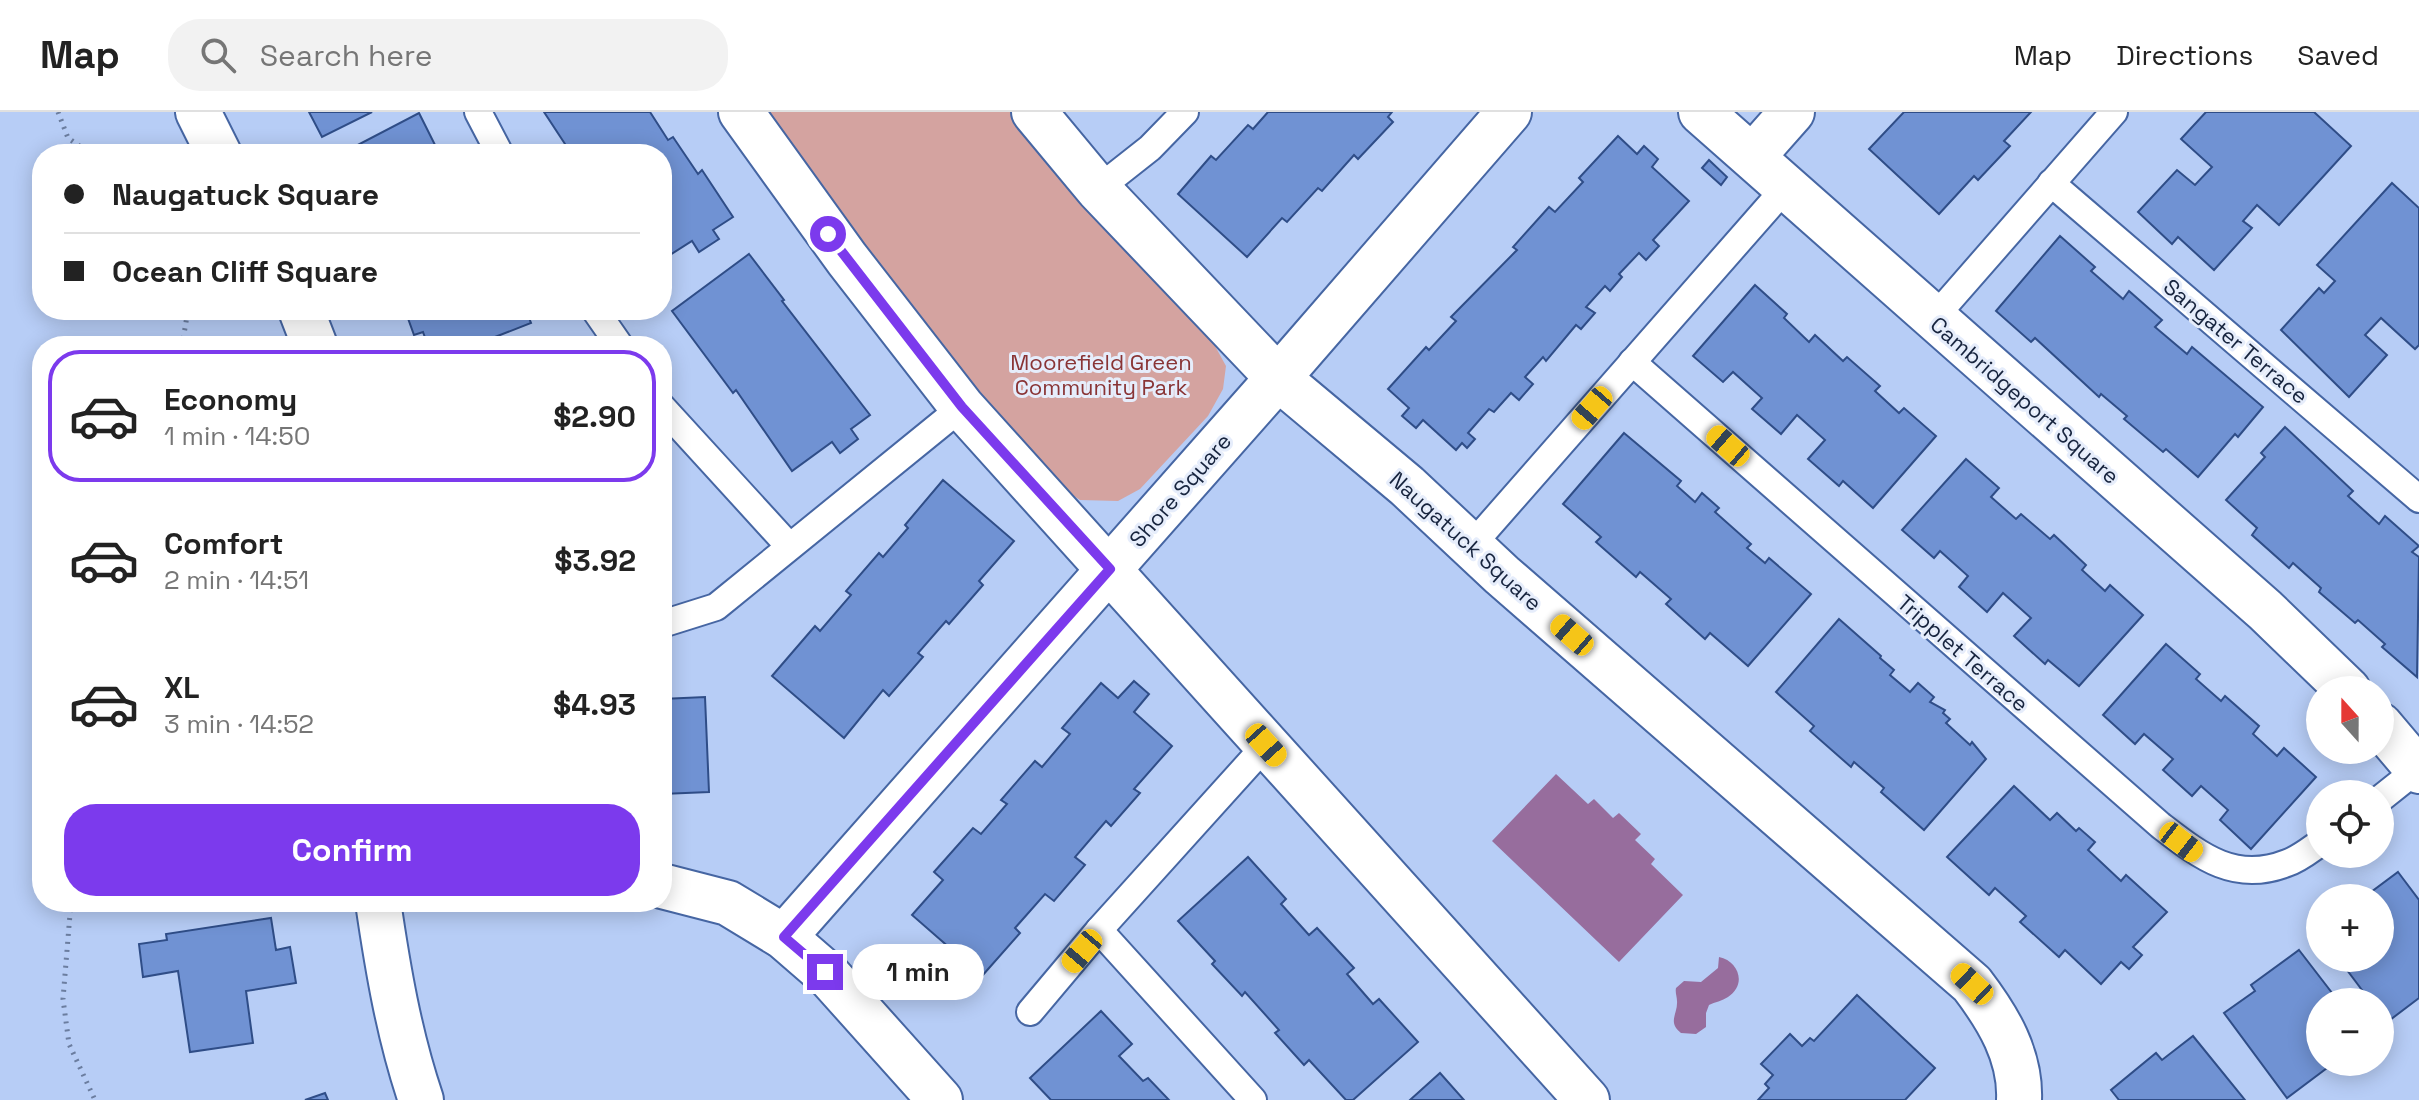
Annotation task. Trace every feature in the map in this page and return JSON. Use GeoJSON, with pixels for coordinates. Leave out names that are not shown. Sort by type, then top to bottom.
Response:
{"type":"FeatureCollection","features":[{"type":"Feature","properties":{"kind":"street"},"geometry":{"type":"LineString","coordinates":[[198,112],[214,144]]}},
{"type":"Feature","properties":{"kind":"street"},"geometry":{"type":"LineString","coordinates":[[741,112],[847,259],[962,407],[1587,1100]]}},
{"type":"Feature","properties":{"kind":"street","name":"Naugatuck Square"},"geometry":{"type":"LineString","coordinates":[[1034,112],[1098,189],[1278,378],[1407,486],[1502,575],[1972,984],[1998,1019],[2020,1077],[2019,1100]]}},
{"type":"Feature","properties":{"kind":"street","name":"Shore Square"},"geometry":{"type":"LineString","coordinates":[[784,937],[1509,112]]}},
{"type":"Feature","properties":{"kind":"street","name":"Cambridgeport Square"},"geometry":{"type":"LineString","coordinates":[[1701,112],[2265,610],[2333,676]]}},
{"type":"Feature","properties":{"kind":"street"},"geometry":{"type":"LineString","coordinates":[[1753,156],[1792,112]]}},
{"type":"Feature","properties":{"kind":"street"},"geometry":{"type":"LineString","coordinates":[[2394,742],[2418,770]]}},
{"type":"Feature","properties":{"kind":"street"},"geometry":{"type":"LineString","coordinates":[[672,889],[728,903],[784,937],[829,976],[940,1100]]}},
{"type":"Feature","properties":{"kind":"street"},"geometry":{"type":"LineString","coordinates":[[379,912],[390,988],[421,1100]]}},
{"type":"Feature","properties":{"kind":"lane"},"geometry":{"type":"LineString","coordinates":[[478,112],[495,144]]}},
{"type":"Feature","properties":{"kind":"lane"},"geometry":{"type":"LineString","coordinates":[[1098,189],[1150,148],[1185,112]]}},
{"type":"Feature","properties":{"kind":"lane"},"geometry":{"type":"LineString","coordinates":[[1933,319],[2114,112]]}},
{"type":"Feature","properties":{"kind":"lane","name":"Sangater Terrace"},"geometry":{"type":"LineString","coordinates":[[2051,183],[2419,499]]}},
{"type":"Feature","properties":{"kind":"lane"},"geometry":{"type":"LineString","coordinates":[[1472,545],[1787,186]]}},
{"type":"Feature","properties":{"kind":"lane","name":"Tripplet Terrace"},"geometry":{"type":"LineString","coordinates":[[1632,362],[2160,825],[2203,858],[2227,868],[2258,870],[2288,863],[2306,852]]}},
{"type":"Feature","properties":{"kind":"lane"},"geometry":{"type":"LineString","coordinates":[[672,621],[716,607],[962,407]]}},
{"type":"Feature","properties":{"kind":"lane"},"geometry":{"type":"LineString","coordinates":[[672,418],[789,546]]}},
{"type":"Feature","properties":{"kind":"lane"},"geometry":{"type":"LineString","coordinates":[[1030,1012],[1099,930],[1266,745]]}},
{"type":"Feature","properties":{"kind":"lane"},"geometry":{"type":"LineString","coordinates":[[2394,788],[2418,770]]}},
{"type":"Feature","properties":{"kind":"lane"},"geometry":{"type":"LineString","coordinates":[[1099,930],[1253,1100]]}},
{"type":"Feature","properties":{"kind":"path"},"geometry":{"type":"LineString","coordinates":[[58,112],[68,138],[77,144]]}},
{"type":"Feature","properties":{"kind":"path"},"geometry":{"type":"LineString","coordinates":[[70,912],[63,999],[69,1044],[95,1100]]}},
{"type":"Feature","properties":{"kind":"green space","name":"Moorefield Green Community Park"},"geometry":{"type":"Polygon","coordinates":[[[768,112],[1011,112],[1067,182],[1209,335],[1226,366],[1223,389],[1208,416],[1140,489],[1118,501],[1080,500],[1063,489],[960,371],[845,228],[768,112]]]}},
{"type":"Feature","properties":{"kind":"shaded area"},"geometry":{"type":"Polygon","coordinates":[[[1556,774],[1588,804],[1594,799],[1613,818],[1619,813],[1641,834],[1635,840],[1655,859],[1651,864],[1683,895],[1619,962],[1492,841],[1556,774]]]}},
{"type":"Feature","properties":{"kind":"shaded area"},"geometry":{"type":"Polygon","coordinates":[[[1719,957],[1736,968],[1739,980],[1734,992],[1709,1005],[1706,1027],[1696,1034],[1681,1033],[1674,1021],[1676,988],[1684,981],[1701,982],[1718,968],[1719,957]]]}},
{"type":"Feature","properties":{"kind":"building"},"geometry":{"type":"Polygon","coordinates":[[[309,112],[372,112],[322,137],[309,112]]]}},
{"type":"Feature","properties":{"kind":"building"},"geometry":{"type":"Polygon","coordinates":[[[544,112],[650,112],[668,140],[673,137],[698,174],[702,170],[733,217],[713,230],[719,239],[699,252],[692,241],[672,254],[672,144],[565,144],[544,112]]]}},
{"type":"Feature","properties":{"kind":"building"},"geometry":{"type":"Polygon","coordinates":[[[1268,112],[1392,112],[1388,117],[1393,122],[1358,159],[1354,155],[1322,191],[1318,188],[1287,222],[1282,218],[1247,257],[1178,194],[1211,156],[1216,160],[1248,125],[1253,129],[1268,112]]]}},
{"type":"Feature","properties":{"kind":"building"},"geometry":{"type":"Polygon","coordinates":[[[1904,112],[2031,112],[2004,141],[2010,146],[1978,180],[1974,176],[1939,214],[1869,149],[1904,112]]]}},
{"type":"Feature","properties":{"kind":"building"},"geometry":{"type":"Polygon","coordinates":[[[2206,112],[2314,112],[2351,146],[2279,225],[2257,205],[2243,221],[2252,228],[2214,270],[2178,237],[2172,244],[2138,212],[2177,170],[2195,185],[2212,167],[2181,139],[2206,112]]]}},
{"type":"Feature","properties":{"kind":"building"},"geometry":{"type":"Polygon","coordinates":[[[419,113],[434,144],[360,144],[419,113]]]}},
{"type":"Feature","properties":{"kind":"building"},"geometry":{"type":"Polygon","coordinates":[[[1618,136],[1637,154],[1644,146],[1658,159],[1652,167],[1689,201],[1653,240],[1659,246],[1646,260],[1639,253],[1619,274],[1622,277],[1610,291],[1605,286],[1586,307],[1595,313],[1581,329],[1576,325],[1546,361],[1543,357],[1525,377],[1533,384],[1519,400],[1511,393],[1494,412],[1489,409],[1468,433],[1475,439],[1467,448],[1462,443],[1456,450],[1423,420],[1416,428],[1402,416],[1409,408],[1388,389],[1426,347],[1429,350],[1456,321],[1451,317],[1517,250],[1513,247],[1549,207],[1555,212],[1583,182],[1579,178],[1618,136]]]}},
{"type":"Feature","properties":{"kind":"building"},"geometry":{"type":"Polygon","coordinates":[[[1709,160],[1727,177],[1721,185],[1702,168],[1709,160]]]}},
{"type":"Feature","properties":{"kind":"building"},"geometry":{"type":"Polygon","coordinates":[[[2392,183],[2419,208],[2419,345],[2415,349],[2381,318],[2365,335],[2387,355],[2349,397],[2281,330],[2319,288],[2324,293],[2335,281],[2317,265],[2392,183]]]}},
{"type":"Feature","properties":{"kind":"building"},"geometry":{"type":"Polygon","coordinates":[[[2060,236],[2095,267],[2091,271],[2123,299],[2129,291],[2162,320],[2155,327],[2187,354],[2192,347],[2263,407],[2198,477],[2124,419],[2127,416],[2101,394],[2099,397],[2035,338],[2031,342],[1996,311],[2060,236]]]}},
{"type":"Feature","properties":{"kind":"building"},"geometry":{"type":"Polygon","coordinates":[[[749,254],[870,415],[851,429],[858,439],[840,453],[832,442],[792,471],[736,390],[733,393],[672,311],[749,254]]]}},
{"type":"Feature","properties":{"kind":"building"},"geometry":{"type":"Polygon","coordinates":[[[1755,285],[1787,314],[1784,318],[1809,342],[1815,335],[1843,361],[1847,357],[1880,386],[1875,391],[1899,413],[1904,408],[1936,436],[1873,508],[1843,481],[1839,486],[1808,459],[1825,440],[1797,415],[1781,434],[1752,409],[1762,398],[1733,372],[1723,382],[1693,356],[1755,285]]]}},
{"type":"Feature","properties":{"kind":"building"},"geometry":{"type":"Polygon","coordinates":[[[409,320],[530,320],[531,323],[498,336],[424,336],[423,332],[414,335],[409,320]]]}},
{"type":"Feature","properties":{"kind":"building"},"geometry":{"type":"Polygon","coordinates":[[[2285,427],[2353,491],[2348,496],[2379,524],[2385,516],[2419,546],[2412,552],[2419,557],[2417,677],[2382,647],[2385,644],[2358,620],[2355,623],[2319,592],[2321,588],[2293,563],[2289,568],[2252,535],[2257,528],[2226,500],[2265,457],[2261,453],[2285,427]]]}},
{"type":"Feature","properties":{"kind":"building"},"geometry":{"type":"Polygon","coordinates":[[[1624,433],[1681,481],[1677,486],[1695,502],[1702,493],[1719,508],[1715,512],[1751,544],[1747,548],[1765,563],[1769,558],[1811,594],[1748,666],[1710,633],[1705,639],[1666,604],[1671,599],[1640,572],[1636,577],[1596,542],[1601,537],[1563,504],[1624,433]]]}},
{"type":"Feature","properties":{"kind":"building"},"geometry":{"type":"Polygon","coordinates":[[[1966,459],[1999,488],[1991,497],[2016,519],[2021,514],[2050,539],[2054,535],[2086,565],[2082,570],[2105,591],[2110,585],[2143,615],[2079,686],[2048,660],[2045,664],[2014,636],[2031,618],[2003,593],[1987,612],[1959,587],[1968,576],[1940,551],[1934,558],[1902,530],[1966,459]]]}},
{"type":"Feature","properties":{"kind":"building"},"geometry":{"type":"Polygon","coordinates":[[[943,480],[1014,541],[979,581],[983,585],[918,653],[923,657],[889,696],[883,690],[844,738],[772,676],[815,626],[820,631],[851,595],[846,591],[879,553],[883,557],[943,480]]]}},
{"type":"Feature","properties":{"kind":"building"},"geometry":{"type":"Polygon","coordinates":[[[1839,619],[1881,656],[1894,670],[1890,675],[1910,692],[1918,683],[1934,697],[1930,702],[1945,710],[1943,713],[1950,719],[1946,723],[1970,745],[1972,742],[1986,759],[1924,830],[1881,792],[1884,788],[1854,762],[1851,767],[1810,731],[1814,726],[1776,692],[1839,619]]]}},
{"type":"Feature","properties":{"kind":"building"},"geometry":{"type":"Polygon","coordinates":[[[2166,644],[2200,674],[2196,679],[2221,701],[2225,696],[2259,726],[2253,734],[2277,756],[2284,748],[2316,777],[2306,780],[2306,788],[2251,849],[2220,820],[2228,810],[2201,786],[2192,796],[2163,770],[2173,759],[2144,734],[2135,744],[2103,715],[2166,644]]]}},
{"type":"Feature","properties":{"kind":"building"},"geometry":{"type":"Polygon","coordinates":[[[1134,681],[1149,694],[1134,712],[1172,746],[1134,789],[1140,793],[1111,826],[1106,821],[1075,857],[1085,865],[1054,901],[1045,894],[1015,928],[1020,933],[982,976],[912,915],[943,880],[934,872],[973,828],[981,834],[1007,804],[1001,800],[1035,761],[1042,767],[1070,734],[1062,728],[1101,683],[1118,698],[1134,681]]]}},
{"type":"Feature","properties":{"kind":"building"},"geometry":{"type":"Polygon","coordinates":[[[705,697],[709,792],[672,794],[672,699],[705,697]]]}},
{"type":"Feature","properties":{"kind":"building"},"geometry":{"type":"Polygon","coordinates":[[[2014,786],[2050,820],[2057,813],[2076,831],[2079,828],[2095,842],[2088,850],[2121,881],[2126,875],[2167,912],[2133,947],[2142,955],[2129,969],[2121,962],[2101,984],[2065,950],[2059,957],[2020,922],[2026,916],[1995,888],[1989,895],[1947,857],[2014,786]]]}},
{"type":"Feature","properties":{"kind":"building"},"geometry":{"type":"Polygon","coordinates":[[[1248,857],[1286,899],[1281,904],[1309,935],[1317,928],[1354,968],[1347,974],[1373,1004],[1379,999],[1418,1042],[1353,1100],[1346,1100],[1309,1060],[1304,1065],[1275,1033],[1279,1030],[1245,992],[1242,996],[1212,964],[1215,961],[1178,921],[1248,857]]]}},
{"type":"Feature","properties":{"kind":"building"},"geometry":{"type":"Polygon","coordinates":[[[2398,872],[2419,900],[2419,998],[2394,1017],[2394,988],[2360,988],[2348,972],[2394,972],[2394,884],[2382,884],[2398,872]]]}},
{"type":"Feature","properties":{"kind":"building"},"geometry":{"type":"Polygon","coordinates":[[[271,918],[276,950],[290,947],[296,983],[246,991],[253,1043],[190,1052],[178,971],[143,977],[139,944],[167,940],[166,934],[271,918]]]}},
{"type":"Feature","properties":{"kind":"building"},"geometry":{"type":"Polygon","coordinates":[[[2299,950],[2306,959],[2306,972],[2316,972],[2328,988],[2306,988],[2306,1076],[2316,1076],[2287,1098],[2224,1013],[2255,991],[2251,985],[2299,950]]]}},
{"type":"Feature","properties":{"kind":"building"},"geometry":{"type":"Polygon","coordinates":[[[1857,995],[1935,1068],[1905,1100],[1758,1100],[1769,1088],[1765,1084],[1773,1075],[1761,1064],[1790,1034],[1802,1046],[1810,1038],[1814,1041],[1857,995]]]}},
{"type":"Feature","properties":{"kind":"building"},"geometry":{"type":"Polygon","coordinates":[[[1101,1011],[1132,1044],[1119,1056],[1143,1081],[1148,1078],[1169,1100],[1051,1100],[1030,1078],[1101,1011]]]}},
{"type":"Feature","properties":{"kind":"building"},"geometry":{"type":"Polygon","coordinates":[[[2193,1036],[2245,1100],[2119,1100],[2111,1090],[2156,1053],[2162,1060],[2193,1036]]]}},
{"type":"Feature","properties":{"kind":"building"},"geometry":{"type":"Polygon","coordinates":[[[1440,1073],[1464,1100],[1410,1100],[1440,1073]]]}},
{"type":"Feature","properties":{"kind":"building"},"geometry":{"type":"Polygon","coordinates":[[[325,1093],[328,1100],[305,1100],[325,1093]]]}},
{"type":"Feature","properties":{"kind":"route"},"geometry":{"type":"LineString","coordinates":[[825,972],[784,937],[1110,569],[962,407],[828,234]]}}]}
